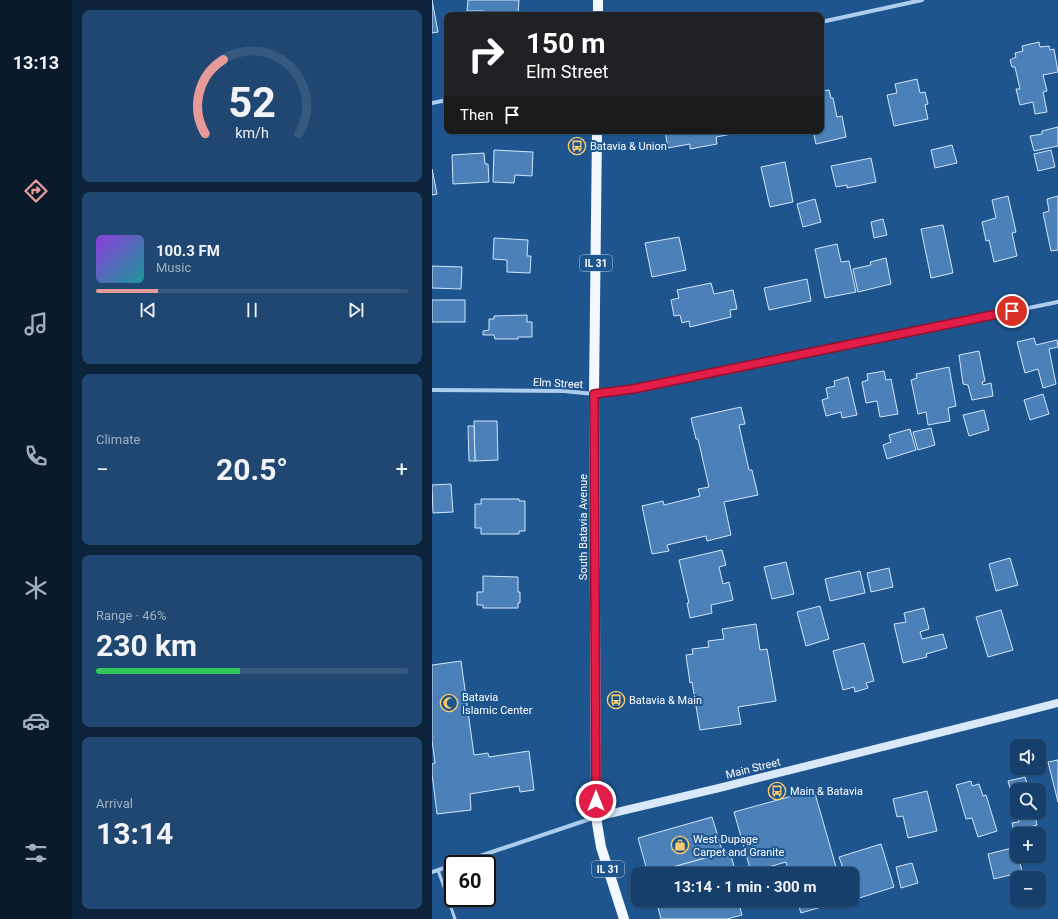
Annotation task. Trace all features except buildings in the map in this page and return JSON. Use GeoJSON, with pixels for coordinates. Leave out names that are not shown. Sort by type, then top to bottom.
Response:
{"type":"FeatureCollection","features":[{"type":"Feature","properties":{"kind":"main road"},"geometry":{"type":"LineString","coordinates":[[598,0],[598,12]]}},
{"type":"Feature","properties":{"kind":"main road","name":"South Batavia Avenue"},"geometry":{"type":"LineString","coordinates":[[597,134],[594,394],[596,817],[601,847],[624,919]]}},
{"type":"Feature","properties":{"kind":"main road","name":"Main Street"},"geometry":{"type":"LineString","coordinates":[[596,817],[719,788],[1058,703]]}},
{"type":"Feature","properties":{"kind":"street"},"geometry":{"type":"LineString","coordinates":[[824,21],[922,0]]}},
{"type":"Feature","properties":{"kind":"street"},"geometry":{"type":"LineString","coordinates":[[432,103],[444,101]]}},
{"type":"Feature","properties":{"kind":"street","name":"Elm Street"},"geometry":{"type":"LineString","coordinates":[[432,390],[564,391],[594,394],[633,389],[1058,302]]}},
{"type":"Feature","properties":{"kind":"street","name":"Main Street"},"geometry":{"type":"LineString","coordinates":[[481,855],[596,817]]}},
{"type":"Feature","properties":{"kind":"street","name":"Main Street"},"geometry":{"type":"LineString","coordinates":[[432,872],[444,868]]}},
{"type":"Feature","properties":{"kind":"lane"},"geometry":{"type":"LineString","coordinates":[[438,870],[455,919]]}},
{"type":"Feature","properties":{"kind":"place","name":"Batavia & Union"},"geometry":{"type":"Point","coordinates":[577,146]}},
{"type":"Feature","properties":{"kind":"place","name":"Batavia & Main"},"geometry":{"type":"Point","coordinates":[616,700]}},
{"type":"Feature","properties":{"kind":"place","name":"Batavia Islamic Center"},"geometry":{"type":"Point","coordinates":[449,703]}},
{"type":"Feature","properties":{"kind":"place","name":"Main & Batavia"},"geometry":{"type":"Point","coordinates":[777,791]}},
{"type":"Feature","properties":{"kind":"place","name":"West Dupage Carpet and Granite"},"geometry":{"type":"Point","coordinates":[680,845]}},
{"type":"Feature","properties":{"kind":"route"},"geometry":{"type":"LineString","coordinates":[[596,801],[594,394],[633,389],[1012,311]]}}]}
